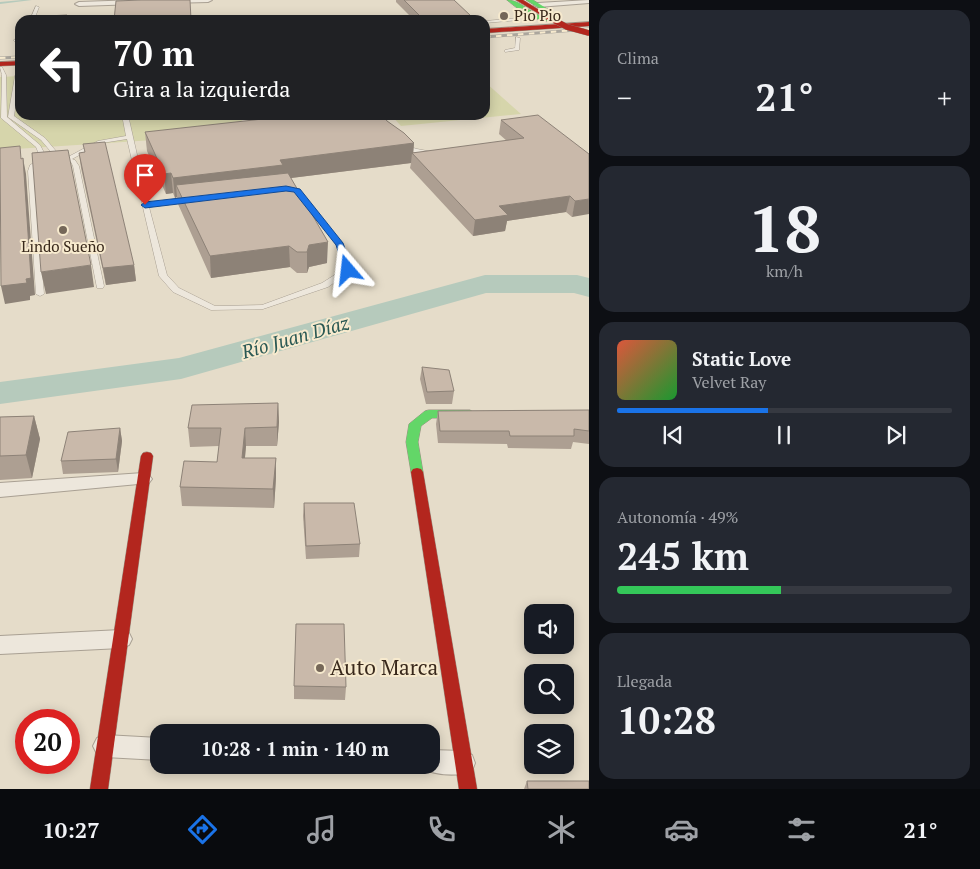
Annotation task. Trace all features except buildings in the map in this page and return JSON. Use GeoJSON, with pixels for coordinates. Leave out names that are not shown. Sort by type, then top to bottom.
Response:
{"type":"FeatureCollection","features":[{"type":"Feature","properties":{"kind":"main road"},"geometry":{"type":"LineString","coordinates":[[510,0],[554,20],[559,19],[558,16],[589,23]]}},
{"type":"Feature","properties":{"kind":"main road"},"geometry":{"type":"LineString","coordinates":[[519,0],[566,27],[589,33]]}},
{"type":"Feature","properties":{"kind":"main road"},"geometry":{"type":"LineString","coordinates":[[490,28],[498,25],[533,24],[536,22],[537,11]]}},
{"type":"Feature","properties":{"kind":"main road"},"geometry":{"type":"LineString","coordinates":[[490,30],[589,23]]}},
{"type":"Feature","properties":{"kind":"main road"},"geometry":{"type":"LineString","coordinates":[[490,40],[589,33]]}},
{"type":"Feature","properties":{"kind":"main road"},"geometry":{"type":"LineString","coordinates":[[521,38],[550,39]]}},
{"type":"Feature","properties":{"kind":"main road"},"geometry":{"type":"LineString","coordinates":[[568,40],[589,41]]}},
{"type":"Feature","properties":{"kind":"main road"},"geometry":{"type":"LineString","coordinates":[[0,55],[15,55]]}},
{"type":"Feature","properties":{"kind":"main road"},"geometry":{"type":"LineString","coordinates":[[0,66],[15,64]]}},
{"type":"Feature","properties":{"kind":"main road"},"geometry":{"type":"LineString","coordinates":[[468,789],[412,442],[415,424],[429,414],[479,413]]}},
{"type":"Feature","properties":{"kind":"main road"},"geometry":{"type":"LineString","coordinates":[[99,789],[147,456]]}},
{"type":"Feature","properties":{"kind":"street"},"geometry":{"type":"LineString","coordinates":[[158,2],[208,0]]}},
{"type":"Feature","properties":{"kind":"street"},"geometry":{"type":"LineString","coordinates":[[537,11],[589,1]]}},
{"type":"Feature","properties":{"kind":"street"},"geometry":{"type":"LineString","coordinates":[[79,4],[148,2]]}},
{"type":"Feature","properties":{"kind":"street"},"geometry":{"type":"LineString","coordinates":[[0,490],[143,479]]}},
{"type":"Feature","properties":{"kind":"street"},"geometry":{"type":"LineString","coordinates":[[0,645],[121,639]]}},
{"type":"Feature","properties":{"kind":"street"},"geometry":{"type":"LineString","coordinates":[[106,746],[150,748]]}},
{"type":"Feature","properties":{"kind":"street"},"geometry":{"type":"LineString","coordinates":[[440,762],[463,763]]}},
{"type":"Feature","properties":{"kind":"lane"},"geometry":{"type":"LineString","coordinates":[[34,15],[37,7]]}},
{"type":"Feature","properties":{"kind":"lane"},"geometry":{"type":"LineString","coordinates":[[490,23],[498,25]]}},
{"type":"Feature","properties":{"kind":"lane"},"geometry":{"type":"LineString","coordinates":[[507,51],[517,49],[521,38]]}},
{"type":"Feature","properties":{"kind":"lane"},"geometry":{"type":"LineString","coordinates":[[0,66],[4,75],[4,118],[38,146],[45,160]]}},
{"type":"Feature","properties":{"kind":"lane"},"geometry":{"type":"LineString","coordinates":[[15,90],[11,117],[15,120]]}},
{"type":"Feature","properties":{"kind":"lane"},"geometry":{"type":"LineString","coordinates":[[15,120],[43,139],[59,158]]}},
{"type":"Feature","properties":{"kind":"lane"},"geometry":{"type":"LineString","coordinates":[[126,120],[163,276],[176,290],[214,308],[263,307],[325,285],[348,270],[340,244],[297,191],[286,188]]}},
{"type":"Feature","properties":{"kind":"lane"},"geometry":{"type":"LineString","coordinates":[[40,294],[32,166],[45,160],[68,159],[100,142],[130,137]]}},
{"type":"Feature","properties":{"kind":"lane"},"geometry":{"type":"LineString","coordinates":[[397,143],[416,152],[438,153]]}},
{"type":"Feature","properties":{"kind":"lane"},"geometry":{"type":"LineString","coordinates":[[68,159],[76,166],[100,286]]}},
{"type":"Feature","properties":{"kind":"lane"},"geometry":{"type":"LineString","coordinates":[[145,205],[202,198]]}},
{"type":"Feature","properties":{"kind":"green space"},"geometry":{"type":"Polygon","coordinates":[[[15,76],[15,120],[242,120],[246,134],[0,150],[0,77],[15,76]]]}},
{"type":"Feature","properties":{"kind":"green space"},"geometry":{"type":"Polygon","coordinates":[[[490,86],[521,114],[490,117],[490,86]]]}},
{"type":"Feature","properties":{"kind":"green space"},"geometry":{"type":"Polygon","coordinates":[[[396,120],[461,120],[401,126],[396,120]]]}},
{"type":"Feature","properties":{"kind":"waterway"},"geometry":{"type":"LineString","coordinates":[[0,3],[31,0]]}},
{"type":"Feature","properties":{"kind":"waterway","name":"Río Juan Díaz"},"geometry":{"type":"LineString","coordinates":[[0,393],[181,368],[485,284],[577,284],[589,288]]}},
{"type":"Feature","properties":{"kind":"railway"},"geometry":{"type":"LineString","coordinates":[[490,37],[589,29]]}},
{"type":"Feature","properties":{"kind":"railway"},"geometry":{"type":"LineString","coordinates":[[0,58],[15,57]]}},
{"type":"Feature","properties":{"kind":"traffic: fast"},"geometry":{"type":"LineString","coordinates":[[510,0],[539,18],[545,20],[559,18],[529,0]]}},
{"type":"Feature","properties":{"kind":"traffic: fast"},"geometry":{"type":"LineString","coordinates":[[417,472],[412,442],[415,424],[429,414],[470,414]]}},
{"type":"Feature","properties":{"kind":"traffic: jam"},"geometry":{"type":"LineString","coordinates":[[519,0],[546,16]]}},
{"type":"Feature","properties":{"kind":"traffic: jam"},"geometry":{"type":"LineString","coordinates":[[546,16],[567,27],[589,33]]}},
{"type":"Feature","properties":{"kind":"traffic: jam"},"geometry":{"type":"LineString","coordinates":[[490,31],[589,24]]}},
{"type":"Feature","properties":{"kind":"traffic: jam"},"geometry":{"type":"LineString","coordinates":[[0,64],[15,63]]}},
{"type":"Feature","properties":{"kind":"traffic: jam"},"geometry":{"type":"LineString","coordinates":[[99,789],[147,456]]}},
{"type":"Feature","properties":{"kind":"traffic: jam"},"geometry":{"type":"LineString","coordinates":[[417,472],[468,789]]}},
{"type":"Feature","properties":{"kind":"place","name":"Pio Pio"},"geometry":{"type":"Point","coordinates":[504,16]}},
{"type":"Feature","properties":{"kind":"place","name":"Lindo Sueño"},"geometry":{"type":"Point","coordinates":[63,230]}},
{"type":"Feature","properties":{"kind":"place","name":"Auto Marca"},"geometry":{"type":"Point","coordinates":[320,668]}},
{"type":"Feature","properties":{"kind":"route"},"geometry":{"type":"LineString","coordinates":[[145,205],[286,188],[297,191],[340,244],[348,270]]}}]}
